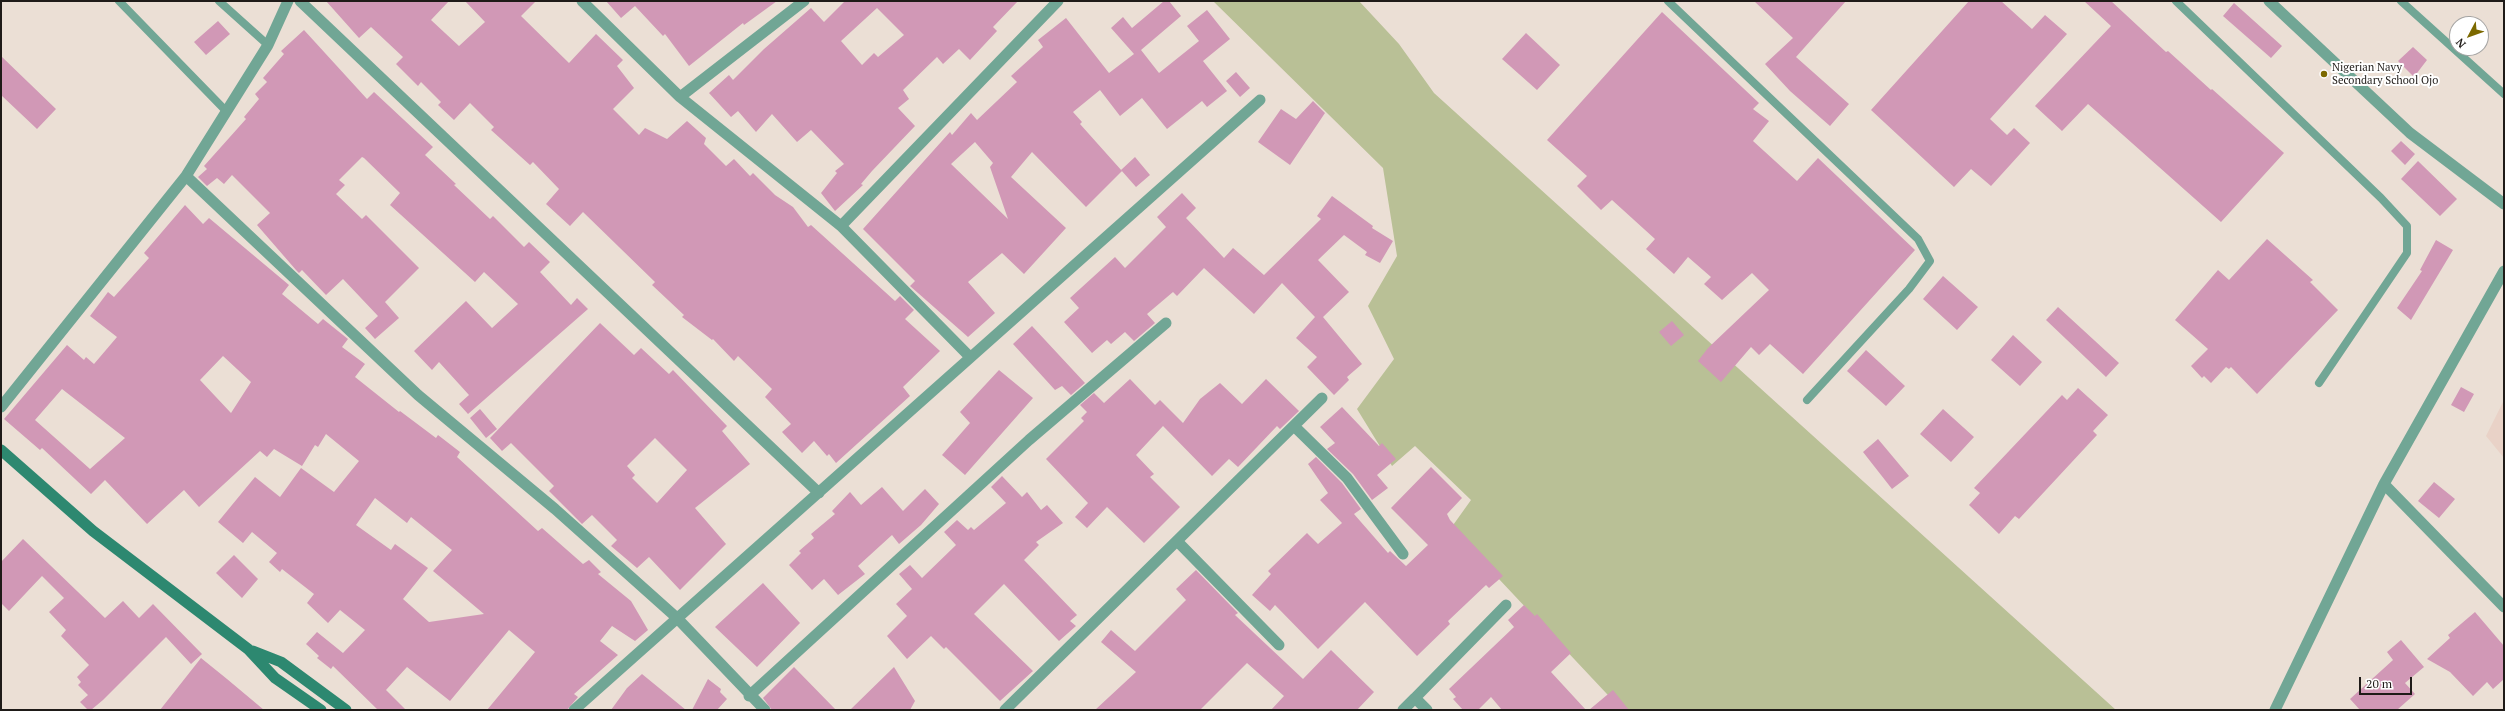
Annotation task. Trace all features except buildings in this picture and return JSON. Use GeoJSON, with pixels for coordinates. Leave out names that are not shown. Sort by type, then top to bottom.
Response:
{"type":"FeatureCollection","features":[{"type":"Feature","properties":{"kind":"main road"},"geometry":{"type":"LineString","coordinates":[[1,450],[93,531],[248,649],[275,678],[321,710]]}},
{"type":"Feature","properties":{"kind":"main road"},"geometry":{"type":"LineString","coordinates":[[248,649],[281,662],[346,710]]}},
{"type":"Feature","properties":{"kind":"street"},"geometry":{"type":"LineString","coordinates":[[1,407],[186,176],[268,46],[288,1]]}},
{"type":"Feature","properties":{"kind":"street"},"geometry":{"type":"LineString","coordinates":[[300,1],[819,493]]}},
{"type":"Feature","properties":{"kind":"street"},"geometry":{"type":"LineString","coordinates":[[582,1],[680,97],[841,226],[970,357]]}},
{"type":"Feature","properties":{"kind":"street"},"geometry":{"type":"LineString","coordinates":[[680,97],[804,1]]}},
{"type":"Feature","properties":{"kind":"street"},"geometry":{"type":"LineString","coordinates":[[841,226],[1058,1]]}},
{"type":"Feature","properties":{"kind":"street"},"geometry":{"type":"LineString","coordinates":[[2269,1],[2410,133],[2504,204]]}},
{"type":"Feature","properties":{"kind":"street"},"geometry":{"type":"LineString","coordinates":[[574,710],[1260,100]]}},
{"type":"Feature","properties":{"kind":"street"},"geometry":{"type":"LineString","coordinates":[[186,176],[418,395],[556,509],[677,618],[765,710]]}},
{"type":"Feature","properties":{"kind":"street"},"geometry":{"type":"LineString","coordinates":[[2275,710],[2384,484],[2504,271]]}},
{"type":"Feature","properties":{"kind":"street"},"geometry":{"type":"LineString","coordinates":[[750,696],[1029,440],[1166,323]]}},
{"type":"Feature","properties":{"kind":"street"},"geometry":{"type":"LineString","coordinates":[[1005,710],[1322,398]]}},
{"type":"Feature","properties":{"kind":"street"},"geometry":{"type":"LineString","coordinates":[[1294,426],[1347,478],[1403,554]]}},
{"type":"Feature","properties":{"kind":"street"},"geometry":{"type":"LineString","coordinates":[[2384,484],[2504,608]]}},
{"type":"Feature","properties":{"kind":"street"},"geometry":{"type":"LineString","coordinates":[[1177,541],[1279,645]]}},
{"type":"Feature","properties":{"kind":"street"},"geometry":{"type":"LineString","coordinates":[[1403,710],[1506,605]]}},
{"type":"Feature","properties":{"kind":"street"},"geometry":{"type":"LineString","coordinates":[[1415,698],[1427,710]]}},
{"type":"Feature","properties":{"kind":"lane"},"geometry":{"type":"LineString","coordinates":[[119,1],[227,112]]}},
{"type":"Feature","properties":{"kind":"lane"},"geometry":{"type":"LineString","coordinates":[[219,1],[268,46]]}},
{"type":"Feature","properties":{"kind":"lane"},"geometry":{"type":"LineString","coordinates":[[1668,1],[1918,239],[1930,262],[1909,289],[1807,400]]}},
{"type":"Feature","properties":{"kind":"lane"},"geometry":{"type":"LineString","coordinates":[[2176,1],[2381,198],[2407,226],[2407,253],[2319,383]]}},
{"type":"Feature","properties":{"kind":"lane"},"geometry":{"type":"LineString","coordinates":[[2401,1],[2504,94]]}},
{"type":"Feature","properties":{"kind":"shaded area"},"geometry":{"type":"Polygon","coordinates":[[[2504,400],[2504,458],[2486,436],[2504,400]]]}},
{"type":"Feature","properties":{"kind":"green space"},"geometry":{"type":"Polygon","coordinates":[[[1213,1],[1359,1],[1399,44],[1434,93],[2116,710],[1622,710],[1451,528],[1471,500],[1415,446],[1392,466],[1357,409],[1394,359],[1368,306],[1397,256],[1383,168],[1213,1]]]}},
{"type":"Feature","properties":{"kind":"place","name":"Nigerian Navy Secondary School Ojo"},"geometry":{"type":"Point","coordinates":[2324,74]}}]}
